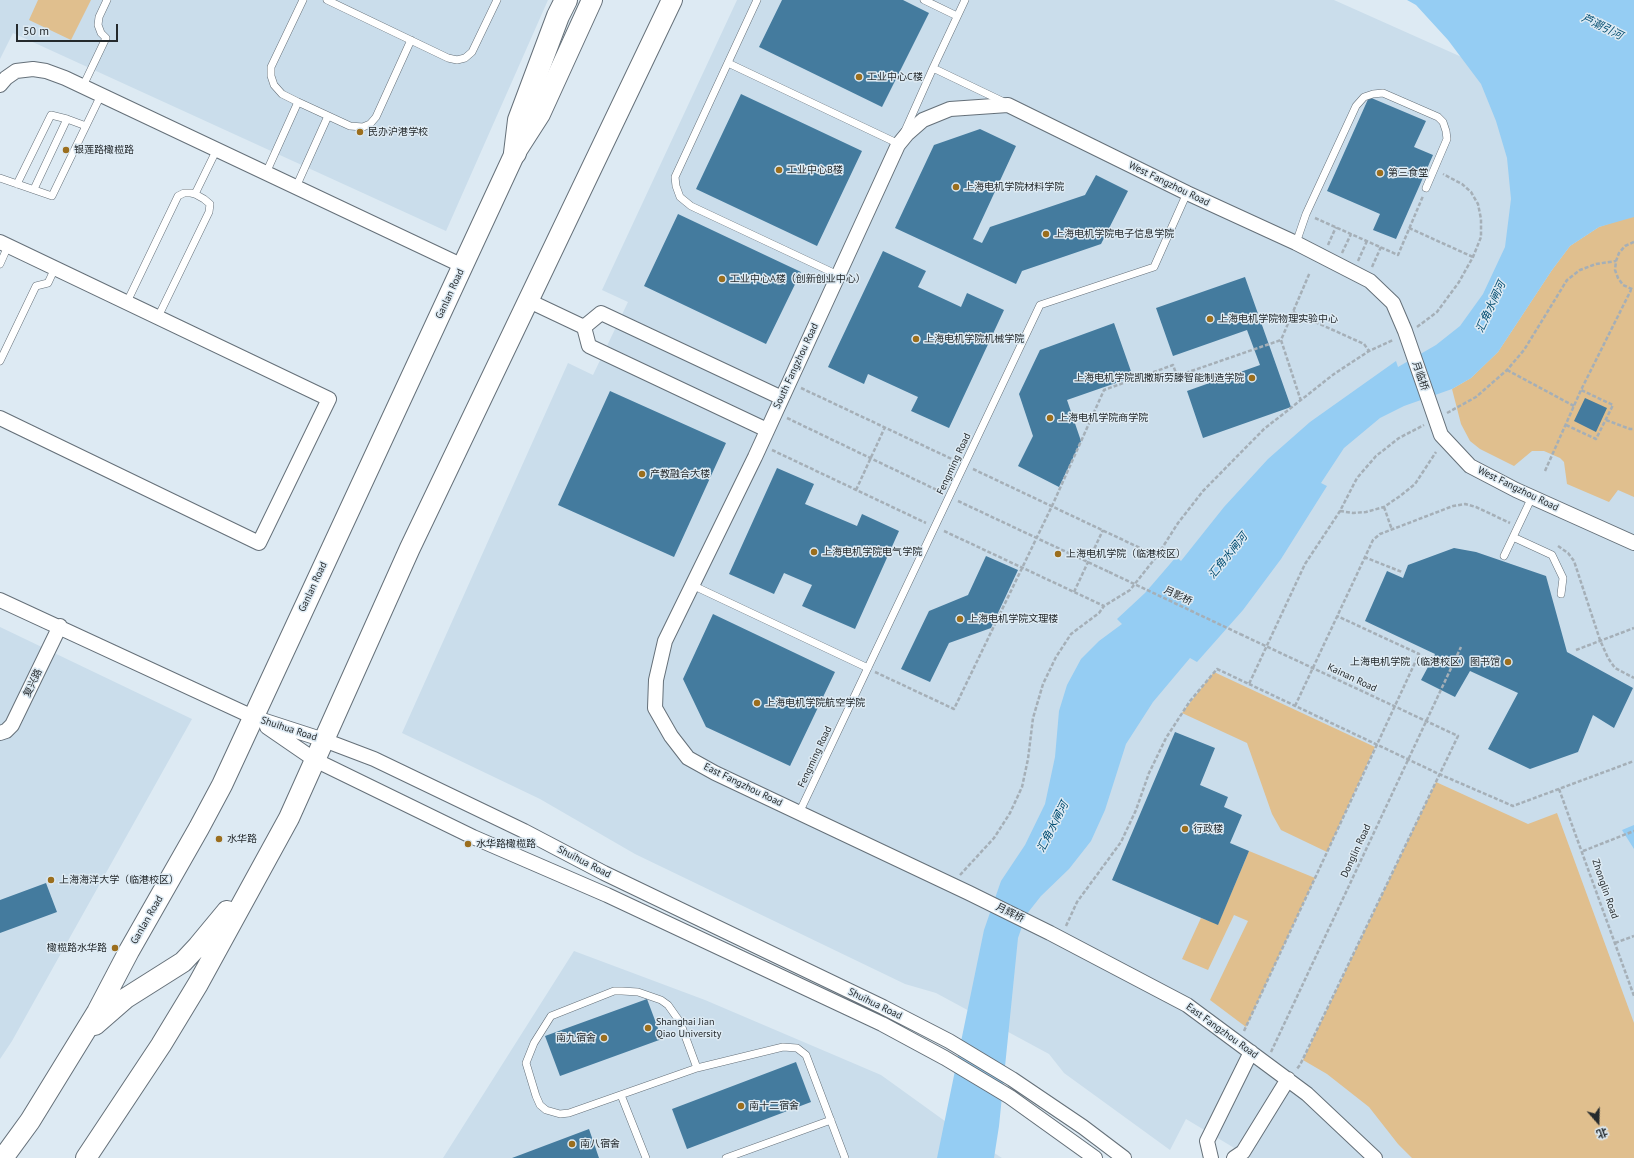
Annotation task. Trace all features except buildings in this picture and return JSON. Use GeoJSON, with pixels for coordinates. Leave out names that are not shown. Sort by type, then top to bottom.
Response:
{"type":"FeatureCollection","features":[{"type":"Feature","properties":{"kind":"highway"},"geometry":{"type":"LineString","coordinates":[[515,153],[519,120],[558,16],[566,0]]}},
{"type":"Feature","properties":{"kind":"main road","name":"Ganlan Road"},"geometry":{"type":"LineString","coordinates":[[3,1158],[30,1121],[80,1039],[203,822],[222,785],[515,153],[540,114],[592,0]]}},
{"type":"Feature","properties":{"kind":"main road"},"geometry":{"type":"LineString","coordinates":[[86,1158],[161,1045],[198,984],[288,818],[410,548],[672,0]]}},
{"type":"Feature","properties":{"kind":"main road"},"geometry":{"type":"LineString","coordinates":[[80,1039],[126,998],[183,962],[256,877]]}},
{"type":"Feature","properties":{"kind":"street"},"geometry":{"type":"LineString","coordinates":[[0,86],[6,78],[16,71],[33,69],[46,71],[83,86],[463,266]]}},
{"type":"Feature","properties":{"kind":"street"},"geometry":{"type":"LineString","coordinates":[[898,145],[907,134],[923,120],[950,109],[1008,105]]}},
{"type":"Feature","properties":{"kind":"street","name":"West Fangzhou Road"},"geometry":{"type":"LineString","coordinates":[[1008,105],[1187,193],[1296,243],[1370,281],[1393,303],[1410,347]]}},
{"type":"Feature","properties":{"kind":"street","name":"South Fangzhou Road"},"geometry":{"type":"LineString","coordinates":[[692,585],[755,457],[766,430],[898,145]]}},
{"type":"Feature","properties":{"kind":"street"},"geometry":{"type":"LineString","coordinates":[[0,418],[259,543],[329,399],[4,244]]}},
{"type":"Feature","properties":{"kind":"street"},"geometry":{"type":"LineString","coordinates":[[529,301],[584,327],[589,346],[766,430]]}},
{"type":"Feature","properties":{"kind":"street"},"geometry":{"type":"LineString","coordinates":[[584,327],[601,313],[782,398]]}},
{"type":"Feature","properties":{"kind":"street","name":"月临桥"},"geometry":{"type":"LineString","coordinates":[[1410,347],[1430,406]]}},
{"type":"Feature","properties":{"kind":"street","name":"West Fangzhou Road"},"geometry":{"type":"LineString","coordinates":[[1430,406],[1442,435],[1470,466],[1532,497],[1634,543]]}},
{"type":"Feature","properties":{"kind":"street","name":"East Fangzhou Road"},"geometry":{"type":"LineString","coordinates":[[692,585],[665,641],[656,680],[655,708],[671,736],[688,758],[715,773],[969,892]]}},
{"type":"Feature","properties":{"kind":"street"},"geometry":{"type":"LineString","coordinates":[[0,600],[60,626],[254,717]]}},
{"type":"Feature","properties":{"kind":"street","name":"复兴路"},"geometry":{"type":"LineString","coordinates":[[0,732],[6,731],[12,726],[60,626]]}},
{"type":"Feature","properties":{"kind":"street","name":"Shuihua Road"},"geometry":{"type":"LineString","coordinates":[[254,717],[324,740],[374,759],[949,1041],[1012,1079],[1083,1127],[1124,1158]]}},
{"type":"Feature","properties":{"kind":"street","name":"Shuihua Road"},"geometry":{"type":"LineString","coordinates":[[254,717],[315,760],[473,838],[607,895],[882,1024],[945,1058],[1010,1097],[1095,1158]]}},
{"type":"Feature","properties":{"kind":"street","name":"月辉桥"},"geometry":{"type":"LineString","coordinates":[[969,892],[1055,935]]}},
{"type":"Feature","properties":{"kind":"street","name":"East Fangzhou Road"},"geometry":{"type":"LineString","coordinates":[[1055,935],[1187,1005],[1239,1042],[1307,1094],[1375,1158]]}},
{"type":"Feature","properties":{"kind":"street"},"geometry":{"type":"LineString","coordinates":[[1211,1158],[1207,1141],[1251,1052]]}},
{"type":"Feature","properties":{"kind":"street"},"geometry":{"type":"LineString","coordinates":[[1234,1158],[1243,1152],[1288,1079]]}},
{"type":"Feature","properties":{"kind":"lane"},"geometry":{"type":"LineString","coordinates":[[83,86],[106,38],[101,34],[98,25],[99,17],[107,0]]}},
{"type":"Feature","properties":{"kind":"lane"},"geometry":{"type":"LineString","coordinates":[[303,0],[271,67],[271,76],[274,85],[282,94],[350,126],[363,127],[370,124],[376,117],[411,40]]}},
{"type":"Feature","properties":{"kind":"lane"},"geometry":{"type":"LineString","coordinates":[[327,0],[448,58],[457,60],[465,58],[472,52],[497,0]]}},
{"type":"Feature","properties":{"kind":"lane"},"geometry":{"type":"LineString","coordinates":[[757,0],[675,176],[676,186],[680,197],[691,206],[838,275]]}},
{"type":"Feature","properties":{"kind":"lane"},"geometry":{"type":"LineString","coordinates":[[924,0],[957,16]]}},
{"type":"Feature","properties":{"kind":"lane"},"geometry":{"type":"LineString","coordinates":[[728,63],[898,145],[965,0]]}},
{"type":"Feature","properties":{"kind":"lane"},"geometry":{"type":"LineString","coordinates":[[933,68],[1008,105]]}},
{"type":"Feature","properties":{"kind":"lane"},"geometry":{"type":"LineString","coordinates":[[1296,243],[1306,214],[1356,106],[1364,97],[1383,93],[1438,117],[1443,122],[1447,139],[1426,188]]}},
{"type":"Feature","properties":{"kind":"lane"},"geometry":{"type":"LineString","coordinates":[[0,178],[52,196],[101,95]]}},
{"type":"Feature","properties":{"kind":"lane"},"geometry":{"type":"LineString","coordinates":[[266,173],[298,102]]}},
{"type":"Feature","properties":{"kind":"lane"},"geometry":{"type":"LineString","coordinates":[[17,184],[51,114],[86,126]]}},
{"type":"Feature","properties":{"kind":"lane"},"geometry":{"type":"LineString","coordinates":[[296,187],[328,116]]}},
{"type":"Feature","properties":{"kind":"lane"},"geometry":{"type":"LineString","coordinates":[[34,189],[67,119]]}},
{"type":"Feature","properties":{"kind":"lane"},"geometry":{"type":"LineString","coordinates":[[195,194],[216,149]]}},
{"type":"Feature","properties":{"kind":"lane"},"geometry":{"type":"LineString","coordinates":[[127,302],[178,196],[190,192],[195,194],[210,204],[209,212],[158,317]]}},
{"type":"Feature","properties":{"kind":"lane","name":"Fengming Road"},"geometry":{"type":"LineString","coordinates":[[799,812],[1040,305],[1154,267],[1187,193]]}},
{"type":"Feature","properties":{"kind":"lane"},"geometry":{"type":"LineString","coordinates":[[0,264],[4,244]]}},
{"type":"Feature","properties":{"kind":"lane"},"geometry":{"type":"LineString","coordinates":[[0,362],[36,286],[48,283],[55,268]]}},
{"type":"Feature","properties":{"kind":"lane"},"geometry":{"type":"LineString","coordinates":[[1504,556],[1532,497]]}},
{"type":"Feature","properties":{"kind":"lane"},"geometry":{"type":"LineString","coordinates":[[1513,537],[1552,555],[1563,578],[1561,594]]}},
{"type":"Feature","properties":{"kind":"lane"},"geometry":{"type":"LineString","coordinates":[[692,585],[868,668]]}},
{"type":"Feature","properties":{"kind":"lane"},"geometry":{"type":"LineString","coordinates":[[697,1068],[680,1022],[668,1005],[661,1000],[638,992],[629,991],[614,991],[551,1016],[534,1043],[526,1063],[540,1105],[546,1110],[560,1114],[569,1113],[697,1068],[783,1047],[797,1048],[806,1055],[845,1158]]}},
{"type":"Feature","properties":{"kind":"lane"},"geometry":{"type":"LineString","coordinates":[[621,1095],[646,1158]]}},
{"type":"Feature","properties":{"kind":"lane"},"geometry":{"type":"LineString","coordinates":[[726,1158],[831,1120]]}},
{"type":"Feature","properties":{"kind":"path"},"geometry":{"type":"LineString","coordinates":[[1417,328],[1437,312],[1460,282],[1473,257],[1481,237],[1481,219],[1478,204],[1471,192],[1462,184],[1434,170]]}},
{"type":"Feature","properties":{"kind":"path"},"geometry":{"type":"LineString","coordinates":[[1306,214],[1398,255],[1426,188]]}},
{"type":"Feature","properties":{"kind":"path"},"geometry":{"type":"LineString","coordinates":[[1328,246],[1336,227]]}},
{"type":"Feature","properties":{"kind":"path"},"geometry":{"type":"LineString","coordinates":[[1409,228],[1473,257]]}},
{"type":"Feature","properties":{"kind":"path"},"geometry":{"type":"LineString","coordinates":[[1339,260],[1351,234]]}},
{"type":"Feature","properties":{"kind":"path"},"geometry":{"type":"LineString","coordinates":[[1355,268],[1367,241]]}},
{"type":"Feature","properties":{"kind":"path"},"geometry":{"type":"LineString","coordinates":[[1544,471],[1574,406],[1632,290],[1623,285],[1615,270],[1619,253],[1625,246],[1634,242]]}},
{"type":"Feature","properties":{"kind":"path"},"geometry":{"type":"LineString","coordinates":[[1372,268],[1381,248]]}},
{"type":"Feature","properties":{"kind":"path"},"geometry":{"type":"LineString","coordinates":[[1447,413],[1476,398],[1508,370],[1524,350],[1567,280],[1580,270],[1596,264],[1616,261]]}},
{"type":"Feature","properties":{"kind":"path"},"geometry":{"type":"LineString","coordinates":[[1301,400],[1280,340],[1310,272]]}},
{"type":"Feature","properties":{"kind":"path"},"geometry":{"type":"LineString","coordinates":[[1293,312],[1364,344],[1369,351]]}},
{"type":"Feature","properties":{"kind":"path"},"geometry":{"type":"LineString","coordinates":[[868,668],[954,709],[1052,506],[1104,390],[1173,365],[1177,376],[1280,340]]}},
{"type":"Feature","properties":{"kind":"path"},"geometry":{"type":"LineString","coordinates":[[952,884],[994,838],[1010,813],[1022,787],[1028,759],[1033,718],[1042,684],[1056,657],[1072,634],[1099,613],[1104,606],[1130,590],[1157,556],[1178,523],[1203,491],[1264,429],[1334,374],[1369,351],[1393,340]]}},
{"type":"Feature","properties":{"kind":"path"},"geometry":{"type":"LineString","coordinates":[[1508,370],[1574,406]]}},
{"type":"Feature","properties":{"kind":"path"},"geometry":{"type":"LineString","coordinates":[[1566,425],[1596,438],[1613,405],[1582,390]]}},
{"type":"Feature","properties":{"kind":"path"},"geometry":{"type":"LineString","coordinates":[[1606,420],[1630,430],[1634,429]]}},
{"type":"Feature","properties":{"kind":"path"},"geometry":{"type":"LineString","coordinates":[[1249,684],[1305,564],[1340,511],[1357,478],[1376,456],[1400,438],[1425,424]]}},
{"type":"Feature","properties":{"kind":"path"},"geometry":{"type":"LineString","coordinates":[[856,490],[885,427]]}},
{"type":"Feature","properties":{"kind":"path"},"geometry":{"type":"LineString","coordinates":[[1340,511],[1353,514],[1384,507],[1415,484],[1427,462],[1436,452]]}},
{"type":"Feature","properties":{"kind":"path"},"geometry":{"type":"LineString","coordinates":[[1295,706],[1364,557],[1373,540],[1380,534],[1453,506],[1465,504],[1476,507],[1518,527]]}},
{"type":"Feature","properties":{"kind":"path"},"geometry":{"type":"LineString","coordinates":[[1384,507],[1392,530]]}},
{"type":"Feature","properties":{"kind":"path"},"geometry":{"type":"LineString","coordinates":[[1074,592],[1103,530]]}},
{"type":"Feature","properties":{"kind":"path"},"geometry":{"type":"LineString","coordinates":[[1553,544],[1568,553],[1574,561],[1600,640],[1608,658],[1615,668],[1634,678]]}},
{"type":"Feature","properties":{"kind":"path"},"geometry":{"type":"LineString","coordinates":[[1364,557],[1402,572]]}},
{"type":"Feature","properties":{"kind":"path","name":"月影桥"},"geometry":{"type":"LineString","coordinates":[[1109,572],[1240,634]]}},
{"type":"Feature","properties":{"kind":"path"},"geometry":{"type":"LineString","coordinates":[[1239,1042],[1419,654],[1337,616]]}},
{"type":"Feature","properties":{"kind":"path"},"geometry":{"type":"LineString","coordinates":[[1576,650],[1634,628]]}},
{"type":"Feature","properties":{"kind":"path","name":"Kainan Road"},"geometry":{"type":"LineString","coordinates":[[1240,634],[1458,736],[1440,774]]}},
{"type":"Feature","properties":{"kind":"path","name":"Donglin Road"},"geometry":{"type":"LineString","coordinates":[[1266,1063],[1461,647]]}},
{"type":"Feature","properties":{"kind":"path"},"geometry":{"type":"LineString","coordinates":[[1055,935],[1077,902],[1122,842],[1136,810],[1149,773],[1166,738],[1190,701],[1217,669],[1440,774],[1513,806],[1634,761]]}},
{"type":"Feature","properties":{"kind":"path"},"geometry":{"type":"LineString","coordinates":[[1288,1079],[1300,1066],[1440,774]]}},
{"type":"Feature","properties":{"kind":"path","name":"Zhonglin Road"},"geometry":{"type":"LineString","coordinates":[[1559,789],[1583,851],[1634,996]]}},
{"type":"Feature","properties":{"kind":"path"},"geometry":{"type":"LineString","coordinates":[[1583,851],[1634,831]]}},
{"type":"Feature","properties":{"kind":"path"},"geometry":{"type":"LineString","coordinates":[[1615,943],[1634,936]]}},
{"type":"Feature","properties":{"kind":"shaded area","name":"民办沪港学校"},"geometry":{"type":"Polygon","coordinates":[[[0,0],[548,0],[446,231],[13,33],[0,59],[0,0]]]}},
{"type":"Feature","properties":{"kind":"shaded area"},"geometry":{"type":"Polygon","coordinates":[[[38,0],[91,0],[71,40],[29,20],[38,0]]]}},
{"type":"Feature","properties":{"kind":"shaded area","name":"上海电机学院（临港校区）"},"geometry":{"type":"Polygon","coordinates":[[[737,0],[1334,0],[1634,134],[1634,1158],[1251,1158],[1186,1119],[1170,1150],[1064,1073],[1049,1054],[936,993],[905,984],[635,854],[540,799],[402,733],[568,363],[593,375],[628,302],[602,290],[737,0]]]}},
{"type":"Feature","properties":{"kind":"shaded area"},"geometry":{"type":"Polygon","coordinates":[[[1629,217],[1634,217],[1634,497],[1618,490],[1609,502],[1567,484],[1564,462],[1560,458],[1544,451],[1532,451],[1514,466],[1480,449],[1470,441],[1461,424],[1452,389],[1471,378],[1498,352],[1552,270],[1570,246],[1599,227],[1629,217]]]}},
{"type":"Feature","properties":{"kind":"shaded area","name":"上海海洋大学（临港校区）"},"geometry":{"type":"Polygon","coordinates":[[[0,627],[192,719],[12,1041],[0,1059],[0,627]]]}},
{"type":"Feature","properties":{"kind":"shaded area"},"geometry":{"type":"Polygon","coordinates":[[[1214,672],[1375,747],[1327,852],[1281,830],[1272,814],[1247,743],[1182,713],[1214,672]]]}},
{"type":"Feature","properties":{"kind":"shaded area"},"geometry":{"type":"Polygon","coordinates":[[[1436,782],[1528,824],[1557,813],[1634,1023],[1634,1158],[1412,1158],[1398,1144],[1369,1107],[1327,1074],[1303,1060],[1436,782]]]}},
{"type":"Feature","properties":{"kind":"shaded area"},"geometry":{"type":"Polygon","coordinates":[[[1249,851],[1315,878],[1246,1027],[1210,1000],[1248,921],[1234,915],[1208,970],[1182,959],[1201,918],[1218,924],[1249,851]]]}},
{"type":"Feature","properties":{"kind":"shaded area","name":"Shanghai Jian Qiao University"},"geometry":{"type":"Polygon","coordinates":[[[574,951],[705,1000],[881,1075],[949,1124],[1002,1158],[443,1158],[574,951]]]}},
{"type":"Feature","properties":{"kind":"water"},"geometry":{"type":"Polygon","coordinates":[[[1407,0],[1634,0],[1634,217],[1599,227],[1570,246],[1552,270],[1498,352],[1471,378],[1452,389],[1404,406],[1380,418],[1344,448],[1321,483],[1327,486],[1281,559],[1243,610],[1197,662],[1190,658],[1153,702],[1126,744],[1105,810],[1091,841],[1069,869],[1041,896],[1026,915],[1018,938],[999,1126],[994,1158],[937,1158],[984,930],[1001,881],[1025,845],[1045,804],[1055,757],[1059,711],[1067,685],[1081,659],[1099,641],[1122,624],[1117,619],[1145,593],[1176,557],[1181,561],[1224,507],[1268,459],[1310,422],[1396,361],[1398,367],[1436,345],[1460,326],[1483,294],[1505,247],[1511,199],[1507,158],[1496,121],[1481,84],[1448,40],[1416,5],[1407,0]]]}},
{"type":"Feature","properties":{"kind":"water"},"geometry":{"type":"Polygon","coordinates":[[[1634,825],[1634,849],[1622,830],[1634,825]]]}},
{"type":"Feature","properties":{"kind":"place","name":"工业中心C楼"},"geometry":{"type":"Point","coordinates":[859,77]}},
{"type":"Feature","properties":{"kind":"place","name":"民办沪港学校"},"geometry":{"type":"Point","coordinates":[360,132]}},
{"type":"Feature","properties":{"kind":"place","name":"银莲路橄榄路"},"geometry":{"type":"Point","coordinates":[66,150]}},
{"type":"Feature","properties":{"kind":"place","name":"工业中心B楼"},"geometry":{"type":"Point","coordinates":[779,170]}},
{"type":"Feature","properties":{"kind":"place","name":"第三食堂"},"geometry":{"type":"Point","coordinates":[1380,173]}},
{"type":"Feature","properties":{"kind":"place","name":"上海电机学院材料学院"},"geometry":{"type":"Point","coordinates":[956,187]}},
{"type":"Feature","properties":{"kind":"place","name":"上海电机学院电子信息学院"},"geometry":{"type":"Point","coordinates":[1046,234]}},
{"type":"Feature","properties":{"kind":"place","name":"工业中心A楼（创新创业中心）"},"geometry":{"type":"Point","coordinates":[722,279]}},
{"type":"Feature","properties":{"kind":"place","name":"上海电机学院物理实验中心"},"geometry":{"type":"Point","coordinates":[1210,319]}},
{"type":"Feature","properties":{"kind":"place","name":"上海电机学院机械学院"},"geometry":{"type":"Point","coordinates":[916,339]}},
{"type":"Feature","properties":{"kind":"place","name":"上海电机学院凯撒斯劳滕智能制造学院"},"geometry":{"type":"Point","coordinates":[1252,378]}},
{"type":"Feature","properties":{"kind":"place","name":"上海电机学院商学院"},"geometry":{"type":"Point","coordinates":[1050,418]}},
{"type":"Feature","properties":{"kind":"place","name":"产教融合大楼"},"geometry":{"type":"Point","coordinates":[642,474]}},
{"type":"Feature","properties":{"kind":"place","name":"上海电机学院电气学院"},"geometry":{"type":"Point","coordinates":[814,552]}},
{"type":"Feature","properties":{"kind":"place","name":"上海电机学院（临港校区）"},"geometry":{"type":"Point","coordinates":[1058,554]}},
{"type":"Feature","properties":{"kind":"place","name":"上海电机学院文理楼"},"geometry":{"type":"Point","coordinates":[960,619]}},
{"type":"Feature","properties":{"kind":"place","name":"上海电机学院（临港校区）图书馆"},"geometry":{"type":"Point","coordinates":[1508,662]}},
{"type":"Feature","properties":{"kind":"place","name":"上海电机学院航空学院"},"geometry":{"type":"Point","coordinates":[757,703]}},
{"type":"Feature","properties":{"kind":"place","name":"行政楼"},"geometry":{"type":"Point","coordinates":[1185,829]}},
{"type":"Feature","properties":{"kind":"place","name":"水华路"},"geometry":{"type":"Point","coordinates":[219,839]}},
{"type":"Feature","properties":{"kind":"place","name":"水华路橄榄路"},"geometry":{"type":"Point","coordinates":[468,844]}},
{"type":"Feature","properties":{"kind":"place","name":"上海海洋大学（临港校区）"},"geometry":{"type":"Point","coordinates":[51,880]}},
{"type":"Feature","properties":{"kind":"place","name":"橄榄路水华路"},"geometry":{"type":"Point","coordinates":[115,948]}},
{"type":"Feature","properties":{"kind":"place","name":"Shanghai Jian Qiao University"},"geometry":{"type":"Point","coordinates":[648,1028]}},
{"type":"Feature","properties":{"kind":"place","name":"南九宿舍"},"geometry":{"type":"Point","coordinates":[604,1038]}},
{"type":"Feature","properties":{"kind":"place","name":"南十二宿舍"},"geometry":{"type":"Point","coordinates":[741,1106]}},
{"type":"Feature","properties":{"kind":"place","name":"南八宿舍"},"geometry":{"type":"Point","coordinates":[572,1144]}},
{"type":"Feature","properties":{"kind":"water label","name":"芦潮引河"},"geometry":{"type":"Point","coordinates":[1602,27]}},
{"type":"Feature","properties":{"kind":"water label","name":"汇角水闸河"},"geometry":{"type":"Point","coordinates":[1491,307]}},
{"type":"Feature","properties":{"kind":"water label","name":"汇角水闸河"},"geometry":{"type":"Point","coordinates":[1228,556]}},
{"type":"Feature","properties":{"kind":"water label","name":"汇角水闸河"},"geometry":{"type":"Point","coordinates":[1053,827]}}]}
